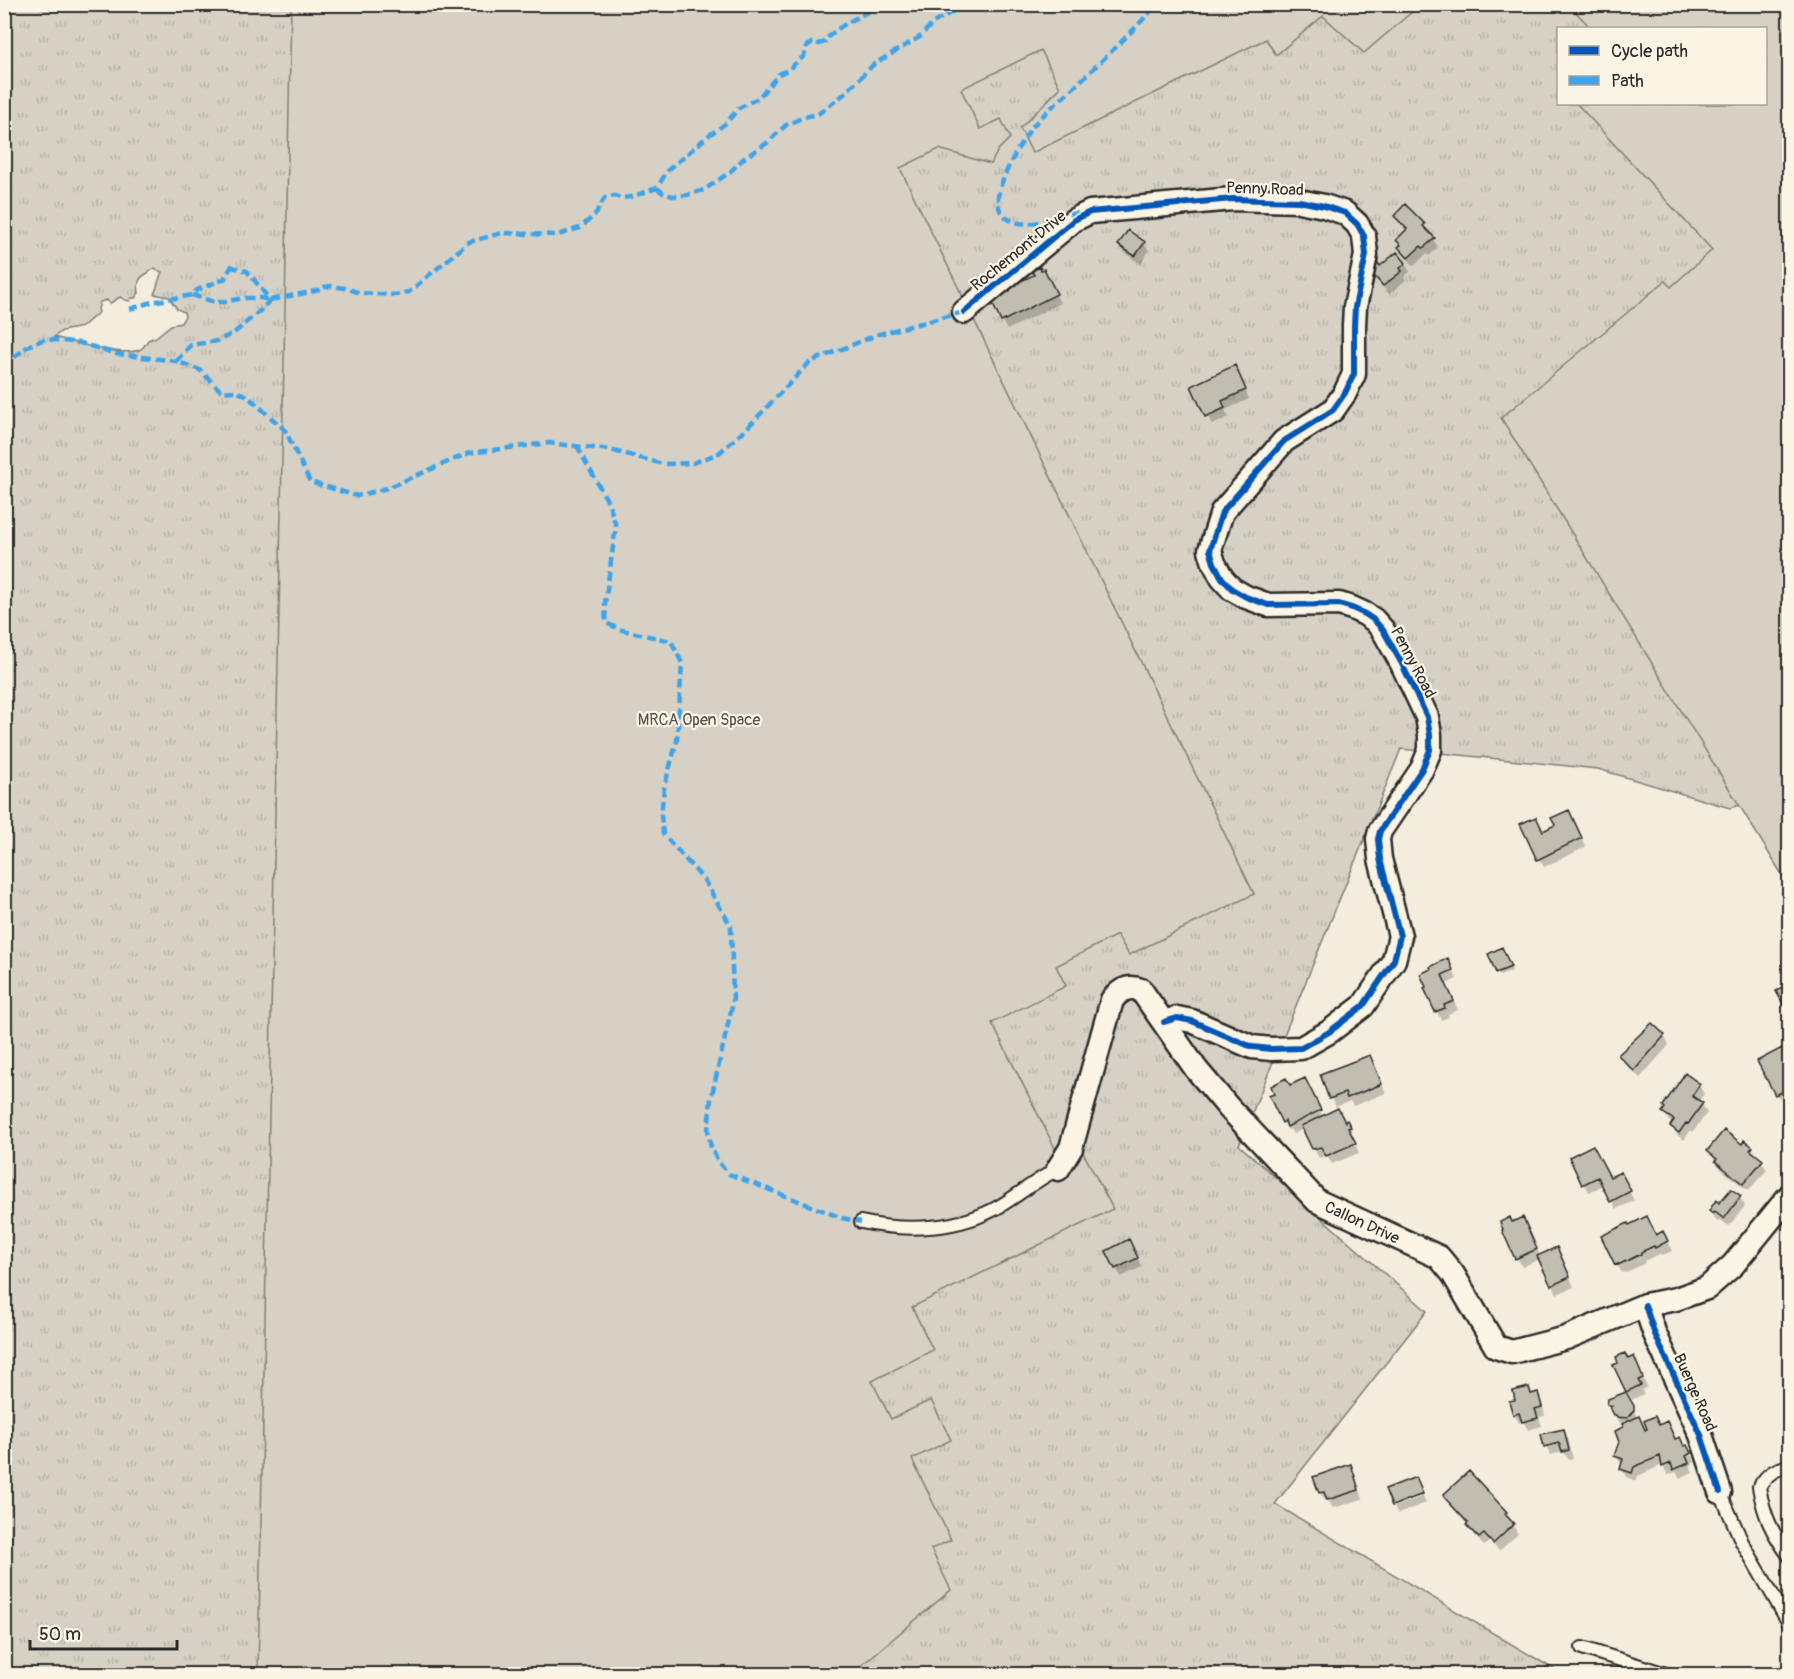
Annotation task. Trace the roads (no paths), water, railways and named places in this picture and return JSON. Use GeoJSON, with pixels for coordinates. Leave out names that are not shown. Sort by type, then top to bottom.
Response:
{"type":"FeatureCollection","features":[{"type":"Feature","properties":{"kind":"street","name":"Penny Road"},"geometry":{"type":"LineString","coordinates":[[1090,212],[1233,199],[1299,201],[1345,213],[1357,224],[1364,236],[1366,255],[1355,307],[1354,374],[1333,410],[1284,441],[1222,512],[1210,550],[1222,578],[1232,589],[1246,597],[1268,605],[1339,604],[1374,620],[1383,630],[1402,664],[1427,717],[1430,735],[1430,750],[1422,769],[1380,831],[1378,839],[1380,859],[1400,936],[1394,960],[1363,1006],[1329,1032],[1301,1048],[1252,1047],[1192,1021],[1177,1018],[1164,1022]]}},
{"type":"Feature","properties":{"kind":"street","name":"Rochemont Drive"},"geometry":{"type":"LineString","coordinates":[[964,312],[1074,220],[1090,212]]}},
{"type":"Feature","properties":{"kind":"street","name":"Callon Drive"},"geometry":{"type":"LineString","coordinates":[[1058,1169],[1071,1148],[1112,1000],[1119,991],[1133,987],[1141,990],[1197,1069],[1228,1108],[1317,1201],[1439,1257],[1452,1274],[1496,1347],[1512,1352],[1566,1338],[1645,1305],[1676,1299],[1707,1288],[1733,1265],[1790,1195]]}},
{"type":"Feature","properties":{"kind":"street","name":"Buerge Road"},"geometry":{"type":"LineString","coordinates":[[1645,1305],[1654,1332],[1701,1435],[1720,1492]]}},
{"type":"Feature","properties":{"kind":"lane"},"geometry":{"type":"LineString","coordinates":[[861,1222],[907,1229],[966,1222],[999,1206],[1040,1178],[1058,1169]]}},
{"type":"Feature","properties":{"kind":"lane"},"geometry":{"type":"LineString","coordinates":[[1790,1466],[1774,1470],[1766,1475],[1759,1487],[1763,1509],[1776,1538],[1790,1557]]}},
{"type":"Feature","properties":{"kind":"lane"},"geometry":{"type":"LineString","coordinates":[[1720,1492],[1742,1542],[1790,1625]]}},
{"type":"Feature","properties":{"kind":"lane"},"geometry":{"type":"LineString","coordinates":[[1582,1648],[1666,1674]]}},
{"type":"Feature","properties":{"kind":"park label","name":"MRCA Open Space"},"geometry":{"type":"Point","coordinates":[699,719]}}]}
